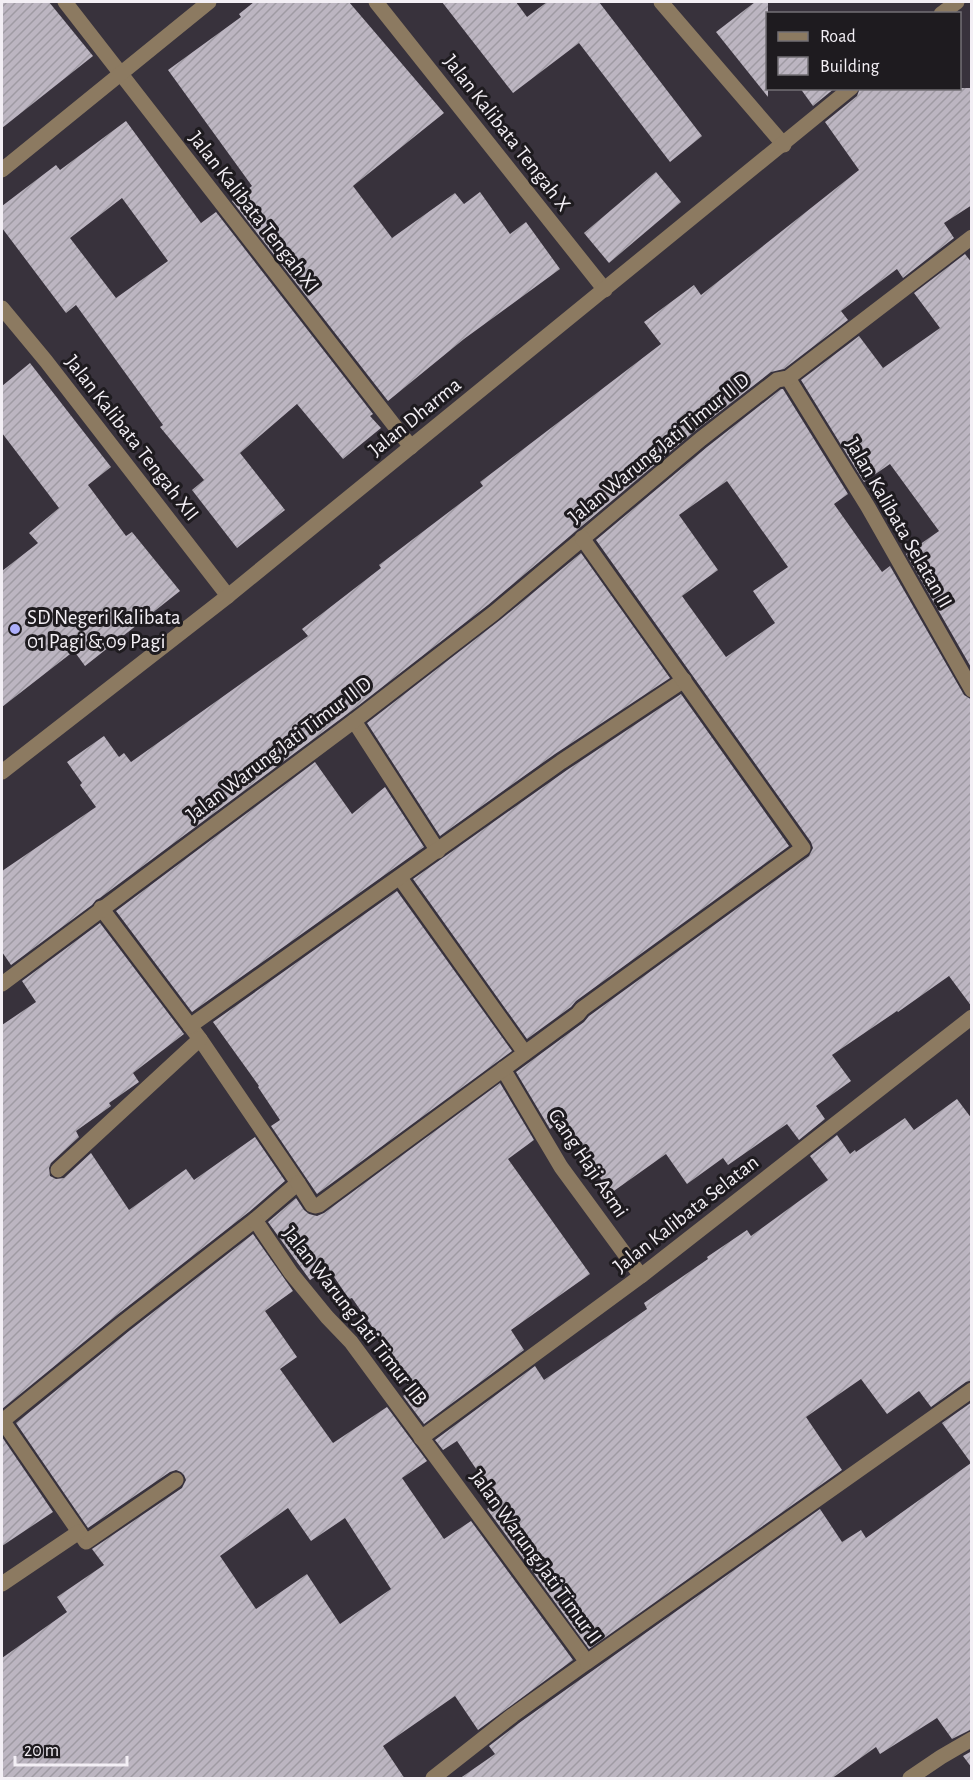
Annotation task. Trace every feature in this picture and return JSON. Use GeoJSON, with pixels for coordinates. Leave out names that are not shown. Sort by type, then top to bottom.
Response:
{"type":"FeatureCollection","features":[{"type":"Feature","properties":{"kind":"street","name":"Jalan Kalibata Tengah XI"},"geometry":{"type":"LineString","coordinates":[[65,2],[411,447]]}},
{"type":"Feature","properties":{"kind":"street"},"geometry":{"type":"LineString","coordinates":[[2,170],[209,2]]}},
{"type":"Feature","properties":{"kind":"street","name":"Jalan Kalibata Tengah X"},"geometry":{"type":"LineString","coordinates":[[376,2],[605,290]]}},
{"type":"Feature","properties":{"kind":"street"},"geometry":{"type":"LineString","coordinates":[[661,2],[784,145]]}},
{"type":"Feature","properties":{"kind":"street"},"geometry":{"type":"LineString","coordinates":[[943,12],[957,2]]}},
{"type":"Feature","properties":{"kind":"street","name":"Jalan Dharma"},"geometry":{"type":"LineString","coordinates":[[2,772],[228,596],[849,90]]}},
{"type":"Feature","properties":{"kind":"street","name":"Jalan Warung Jati Timur II D"},"geometry":{"type":"LineString","coordinates":[[2,984],[354,721],[494,613],[582,538],[777,380],[788,378],[972,237]]}},
{"type":"Feature","properties":{"kind":"street","name":"Jalan Kalibata Tengah XII"},"geometry":{"type":"LineString","coordinates":[[2,308],[46,361],[228,596]]}},
{"type":"Feature","properties":{"kind":"street","name":"Jalan Kalibata Selatan II"},"geometry":{"type":"LineString","coordinates":[[788,378],[868,507],[972,690]]}},
{"type":"Feature","properties":{"kind":"street"},"geometry":{"type":"LineString","coordinates":[[101,908],[200,1039],[312,1205],[315,1206],[803,848],[582,538]]}},
{"type":"Feature","properties":{"kind":"street"},"geometry":{"type":"LineString","coordinates":[[190,1026],[561,762],[684,680]]}},
{"type":"Feature","properties":{"kind":"street"},"geometry":{"type":"LineString","coordinates":[[354,721],[438,851]]}},
{"type":"Feature","properties":{"kind":"street"},"geometry":{"type":"LineString","coordinates":[[400,878],[525,1053]]}},
{"type":"Feature","properties":{"kind":"street","name":"Jalan Kalibata Selatan"},"geometry":{"type":"LineString","coordinates":[[421,1438],[641,1276],[972,1017]]}},
{"type":"Feature","properties":{"kind":"street"},"geometry":{"type":"LineString","coordinates":[[58,1170],[200,1039]]}},
{"type":"Feature","properties":{"kind":"street","name":"Gang Haji Asmi"},"geometry":{"type":"LineString","coordinates":[[503,1070],[561,1167],[641,1276]]}},
{"type":"Feature","properties":{"kind":"street"},"geometry":{"type":"LineString","coordinates":[[82,1537],[4,1424],[6,1418],[255,1220],[298,1183]]}},
{"type":"Feature","properties":{"kind":"street","name":"Jalan Warung Jati Timur IIB"},"geometry":{"type":"LineString","coordinates":[[255,1220],[291,1273],[351,1342],[421,1438]]}},
{"type":"Feature","properties":{"kind":"street"},"geometry":{"type":"LineString","coordinates":[[587,1662],[972,1390]]}},
{"type":"Feature","properties":{"kind":"street","name":"Jalan Warung Jati Timur II"},"geometry":{"type":"LineString","coordinates":[[421,1438],[587,1662],[513,1715],[433,1779]]}},
{"type":"Feature","properties":{"kind":"street"},"geometry":{"type":"LineString","coordinates":[[2,1584],[176,1480]]}},
{"type":"Feature","properties":{"kind":"street"},"geometry":{"type":"LineString","coordinates":[[910,1779],[940,1757],[972,1739]]}},
{"type":"Feature","properties":{"kind":"building"},"geometry":{"type":"Polygon","coordinates":[[[2,2],[49,2],[93,56],[2,128],[2,2]]]}},
{"type":"Feature","properties":{"kind":"building"},"geometry":{"type":"Polygon","coordinates":[[[254,2],[349,2],[444,113],[353,186],[392,238],[455,193],[464,204],[480,192],[510,234],[526,222],[560,269],[464,339],[388,401],[232,201],[252,186],[168,70],[241,17],[239,14],[254,2]]]}},
{"type":"Feature","properties":{"kind":"building"},"geometry":{"type":"Polygon","coordinates":[[[442,2],[516,2],[527,17],[547,2],[599,2],[702,136],[670,162],[579,43],[513,93],[442,2]]]}},
{"type":"Feature","properties":{"kind":"building"},"geometry":{"type":"Polygon","coordinates":[[[755,2],[768,2],[766,90],[768,90],[768,97],[716,32],[755,2]]]}},
{"type":"Feature","properties":{"kind":"building"},"geometry":{"type":"Polygon","coordinates":[[[961,88],[972,88],[972,205],[944,223],[954,238],[903,278],[897,269],[841,311],[848,320],[784,369],[771,372],[695,431],[488,605],[354,709],[11,965],[2,952],[2,871],[96,807],[67,762],[104,736],[119,757],[124,753],[131,762],[308,636],[302,629],[381,568],[379,565],[483,486],[480,482],[661,344],[644,322],[694,285],[701,295],[859,170],[825,122],[857,96],[859,90],[961,90],[961,88]]]}},
{"type":"Feature","properties":{"kind":"building"},"geometry":{"type":"Polygon","coordinates":[[[801,90],[833,90],[813,106],[801,90]]]}},
{"type":"Feature","properties":{"kind":"building"},"geometry":{"type":"Polygon","coordinates":[[[126,121],[201,223],[216,212],[373,414],[370,416],[381,428],[343,459],[297,404],[240,453],[285,510],[237,548],[192,490],[204,480],[160,427],[163,425],[76,305],[66,313],[2,228],[2,206],[56,165],[60,170],[126,121]],[[122,198],[70,238],[116,298],[168,261],[122,198]]]}},
{"type":"Feature","properties":{"kind":"building"},"geometry":{"type":"Polygon","coordinates":[[[656,172],[681,202],[609,263],[584,233],[656,172]]]}},
{"type":"Feature","properties":{"kind":"building"},"geometry":{"type":"Polygon","coordinates":[[[965,254],[972,263],[972,669],[906,554],[939,531],[890,464],[864,482],[801,380],[859,336],[883,368],[940,328],[914,293],[965,254]]]}},
{"type":"Feature","properties":{"kind":"building"},"geometry":{"type":"Polygon","coordinates":[[[30,363],[111,467],[88,485],[126,536],[132,532],[180,591],[85,666],[74,651],[2,707],[2,571],[38,543],[29,533],[59,508],[2,433],[2,386],[30,363]]]}},
{"type":"Feature","properties":{"kind":"building"},"geometry":{"type":"Polygon","coordinates":[[[783,389],[848,494],[834,504],[882,572],[890,566],[964,695],[972,700],[972,1007],[949,976],[832,1055],[851,1081],[816,1106],[825,1119],[799,1140],[787,1124],[728,1165],[723,1158],[687,1184],[666,1154],[611,1193],[560,1122],[550,1129],[516,1072],[809,856],[813,848],[811,842],[596,540],[707,447],[783,389]],[[727,481],[679,515],[718,570],[682,596],[726,657],[775,623],[753,591],[788,567],[727,481]]]}},
{"type":"Feature","properties":{"kind":"building"},"geometry":{"type":"Polygon","coordinates":[[[581,553],[670,678],[555,754],[440,836],[367,723],[500,620],[581,553]]]}},
{"type":"Feature","properties":{"kind":"building"},"geometry":{"type":"Polygon","coordinates":[[[681,694],[789,846],[527,1039],[413,879],[567,770],[681,694]]]}},
{"type":"Feature","properties":{"kind":"building"},"geometry":{"type":"Polygon","coordinates":[[[315,762],[352,814],[385,787],[424,847],[192,1012],[116,911],[315,762]]]}},
{"type":"Feature","properties":{"kind":"building"},"geometry":{"type":"Polygon","coordinates":[[[397,891],[512,1051],[317,1194],[271,1126],[280,1120],[259,1086],[213,1022],[397,891]]]}},
{"type":"Feature","properties":{"kind":"building"},"geometry":{"type":"Polygon","coordinates":[[[100,923],[184,1034],[133,1073],[139,1082],[109,1103],[111,1106],[76,1131],[79,1137],[51,1163],[50,1176],[56,1179],[64,1178],[91,1153],[129,1210],[186,1169],[194,1180],[255,1137],[285,1181],[2,1409],[2,1025],[36,1002],[22,981],[100,923]]]}},
{"type":"Feature","properties":{"kind":"building"},"geometry":{"type":"Polygon","coordinates":[[[500,1083],[534,1140],[508,1159],[590,1274],[511,1330],[524,1350],[424,1424],[403,1396],[411,1390],[384,1349],[386,1347],[352,1298],[349,1299],[328,1268],[310,1280],[268,1222],[296,1198],[309,1214],[317,1216],[324,1213],[500,1083]]]}},
{"type":"Feature","properties":{"kind":"building"},"geometry":{"type":"Polygon","coordinates":[[[957,1099],[972,1119],[972,1380],[931,1407],[919,1391],[887,1414],[861,1379],[806,1417],[842,1470],[589,1649],[487,1509],[498,1501],[457,1441],[443,1450],[435,1440],[535,1366],[544,1380],[647,1309],[644,1303],[708,1259],[707,1257],[747,1230],[751,1236],[828,1180],[810,1156],[837,1135],[850,1154],[905,1118],[914,1130],[957,1099]]]}},
{"type":"Feature","properties":{"kind":"building"},"geometry":{"type":"Polygon","coordinates":[[[253,1234],[293,1291],[265,1311],[297,1357],[280,1369],[333,1443],[387,1407],[427,1461],[402,1478],[444,1539],[471,1521],[573,1660],[478,1730],[455,1696],[383,1746],[405,1779],[2,1779],[2,1658],[67,1612],[57,1597],[104,1565],[92,1549],[182,1488],[186,1480],[181,1472],[176,1470],[170,1472],[88,1528],[16,1423],[253,1234]],[[288,1508],[220,1556],[256,1609],[307,1574],[340,1624],[391,1589],[345,1518],[311,1541],[288,1508]]]}},
{"type":"Feature","properties":{"kind":"building"},"geometry":{"type":"Polygon","coordinates":[[[972,1402],[972,1729],[952,1739],[937,1718],[880,1754],[876,1747],[831,1779],[459,1779],[495,1754],[489,1746],[519,1723],[820,1509],[842,1542],[861,1530],[866,1538],[971,1463],[942,1423],[972,1402]]]}},
{"type":"Feature","properties":{"kind":"building"},"geometry":{"type":"Polygon","coordinates":[[[2,1437],[53,1512],[2,1546],[2,1437]]]}},
{"type":"Feature","properties":{"kind":"building"},"geometry":{"type":"Polygon","coordinates":[[[972,1751],[972,1768],[963,1756],[972,1751]]]}},
{"type":"Feature","properties":{"kind":"place","name":"SD Negeri Kalibata 01 Pagi & 09 Pagi"},"geometry":{"type":"Point","coordinates":[15,629]}}]}
